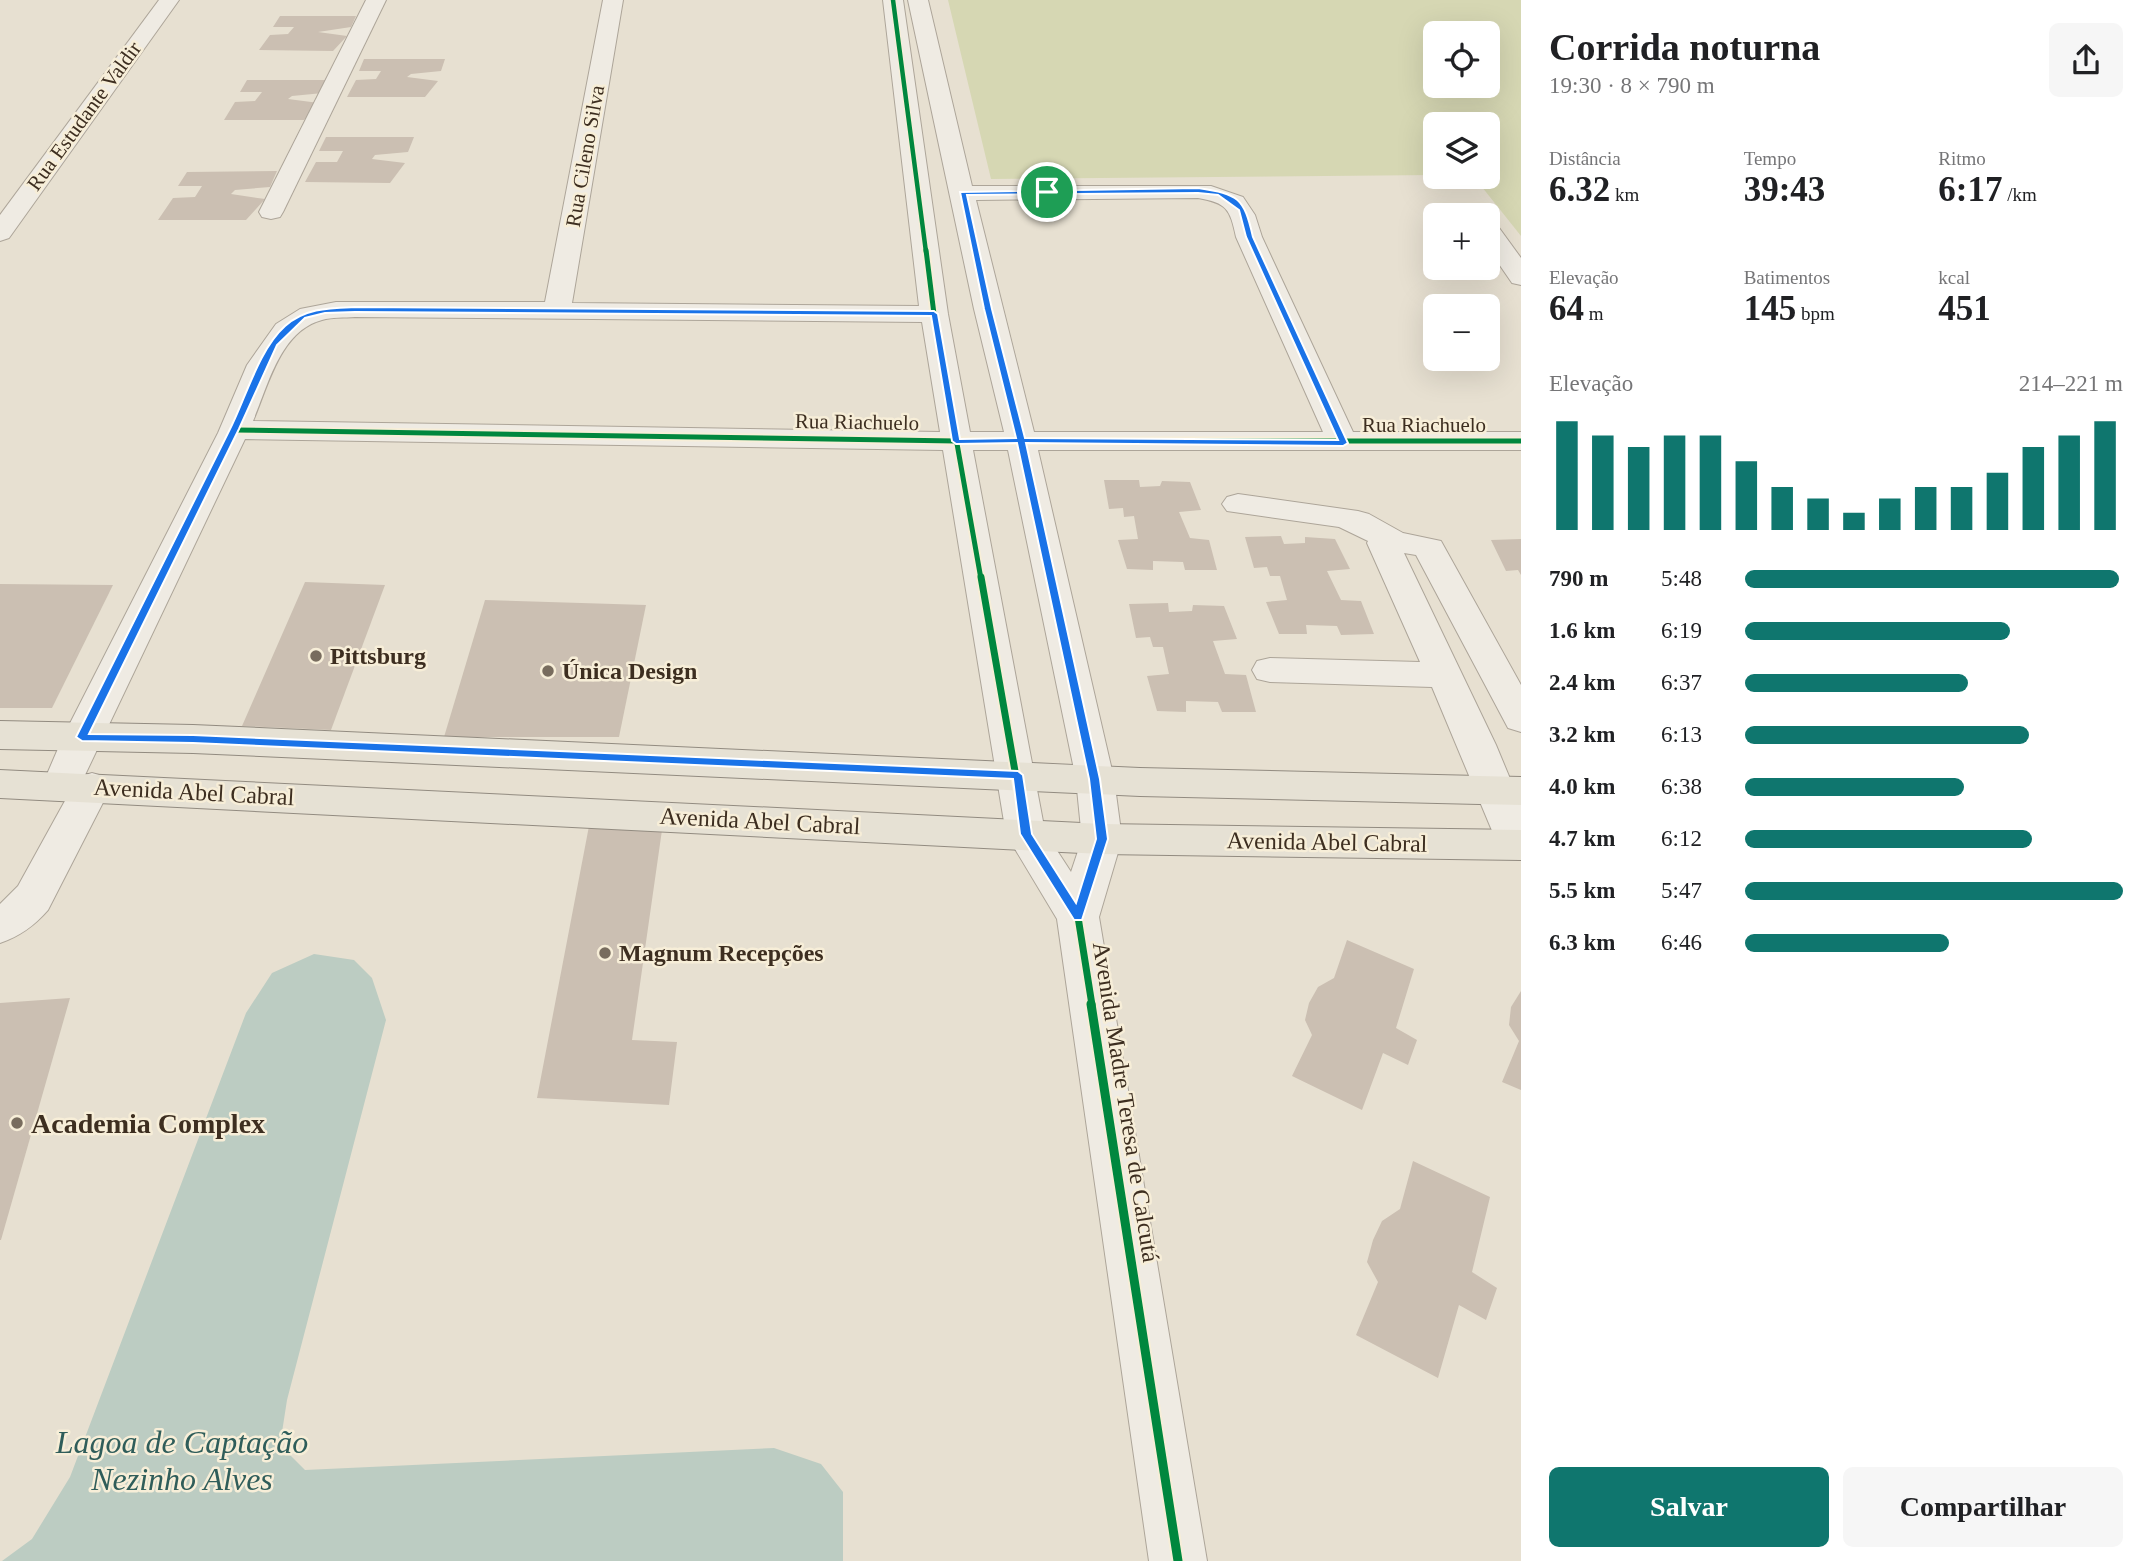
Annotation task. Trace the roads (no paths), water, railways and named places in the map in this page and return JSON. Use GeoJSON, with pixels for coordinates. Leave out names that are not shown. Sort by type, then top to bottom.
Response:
{"type":"FeatureCollection","features":[{"type":"Feature","properties":{"kind":"main road","name":"Avenida Abel Cabral"},"geometry":{"type":"LineString","coordinates":[[0,734],[193,739],[1140,782],[1508,791]]}},
{"type":"Feature","properties":{"kind":"main road","name":"Avenida Abel Cabral"},"geometry":{"type":"LineString","coordinates":[[0,784],[1102,839],[1519,845]]}},
{"type":"Feature","properties":{"kind":"street","name":"Rua Estudante Valdir"},"geometry":{"type":"LineString","coordinates":[[0,233],[169,0]]}},
{"type":"Feature","properties":{"kind":"street"},"geometry":{"type":"LineString","coordinates":[[271,212],[376,0]]}},
{"type":"Feature","properties":{"kind":"street","name":"Rua Cileno Silva"},"geometry":{"type":"LineString","coordinates":[[557,312],[613,0]]}},
{"type":"Feature","properties":{"kind":"street","name":"Avenida Madre Teresa de Calcutá"},"geometry":{"type":"LineString","coordinates":[[893,0],[934,314],[1018,775],[1026,834],[1078,917],[1178,1561]]}},
{"type":"Feature","properties":{"kind":"street","name":"Avenida Madre Teresa de Calcutá"},"geometry":{"type":"LineString","coordinates":[[918,0],[988,309],[1021,440],[1095,779],[1102,839],[1078,917]]}},
{"type":"Feature","properties":{"kind":"street"},"geometry":{"type":"LineString","coordinates":[[963,193],[1198,191],[1230,197],[1243,209],[1250,237],[1343,443]]}},
{"type":"Feature","properties":{"kind":"street"},"geometry":{"type":"LineString","coordinates":[[1500,247],[1521,277]]}},
{"type":"Feature","properties":{"kind":"street"},"geometry":{"type":"LineString","coordinates":[[0,926],[21,912],[33,898],[77,786],[82,737],[235,429],[273,344],[287,328],[303,317],[324,310],[934,314]]}},
{"type":"Feature","properties":{"kind":"street","name":"Rua Riachuelo"},"geometry":{"type":"LineString","coordinates":[[235,429],[956,441],[1521,441]]}},
{"type":"Feature","properties":{"kind":"street"},"geometry":{"type":"LineString","coordinates":[[1238,504],[1358,521],[1395,542]]}},
{"type":"Feature","properties":{"kind":"street"},"geometry":{"type":"LineString","coordinates":[[1519,845],[1508,791],[1444,675],[1382,544],[1395,542],[1429,548],[1509,672],[1521,719]]}},
{"type":"Feature","properties":{"kind":"street"},"geometry":{"type":"LineString","coordinates":[[1270,670],[1444,675]]}},
{"type":"Feature","properties":{"kind":"water","name":"Lagoa de Captação Nezinho Alves"},"geometry":{"type":"Polygon","coordinates":[[[314,954],[354,960],[372,978],[386,1020],[287,1400],[280,1445],[305,1470],[774,1448],[821,1464],[843,1492],[843,1561],[2,1561],[32,1539],[70,1477],[246,1013],[272,973],[314,954]]]}},
{"type":"Feature","properties":{"kind":"place","name":"Pittsburg"},"geometry":{"type":"Point","coordinates":[316,656]}},
{"type":"Feature","properties":{"kind":"place","name":"Única Design"},"geometry":{"type":"Point","coordinates":[548,671]}},
{"type":"Feature","properties":{"kind":"place","name":"Magnum Recepções"},"geometry":{"type":"Point","coordinates":[605,953]}},
{"type":"Feature","properties":{"kind":"place","name":"Academia Complex"},"geometry":{"type":"Point","coordinates":[17,1123]}}]}
